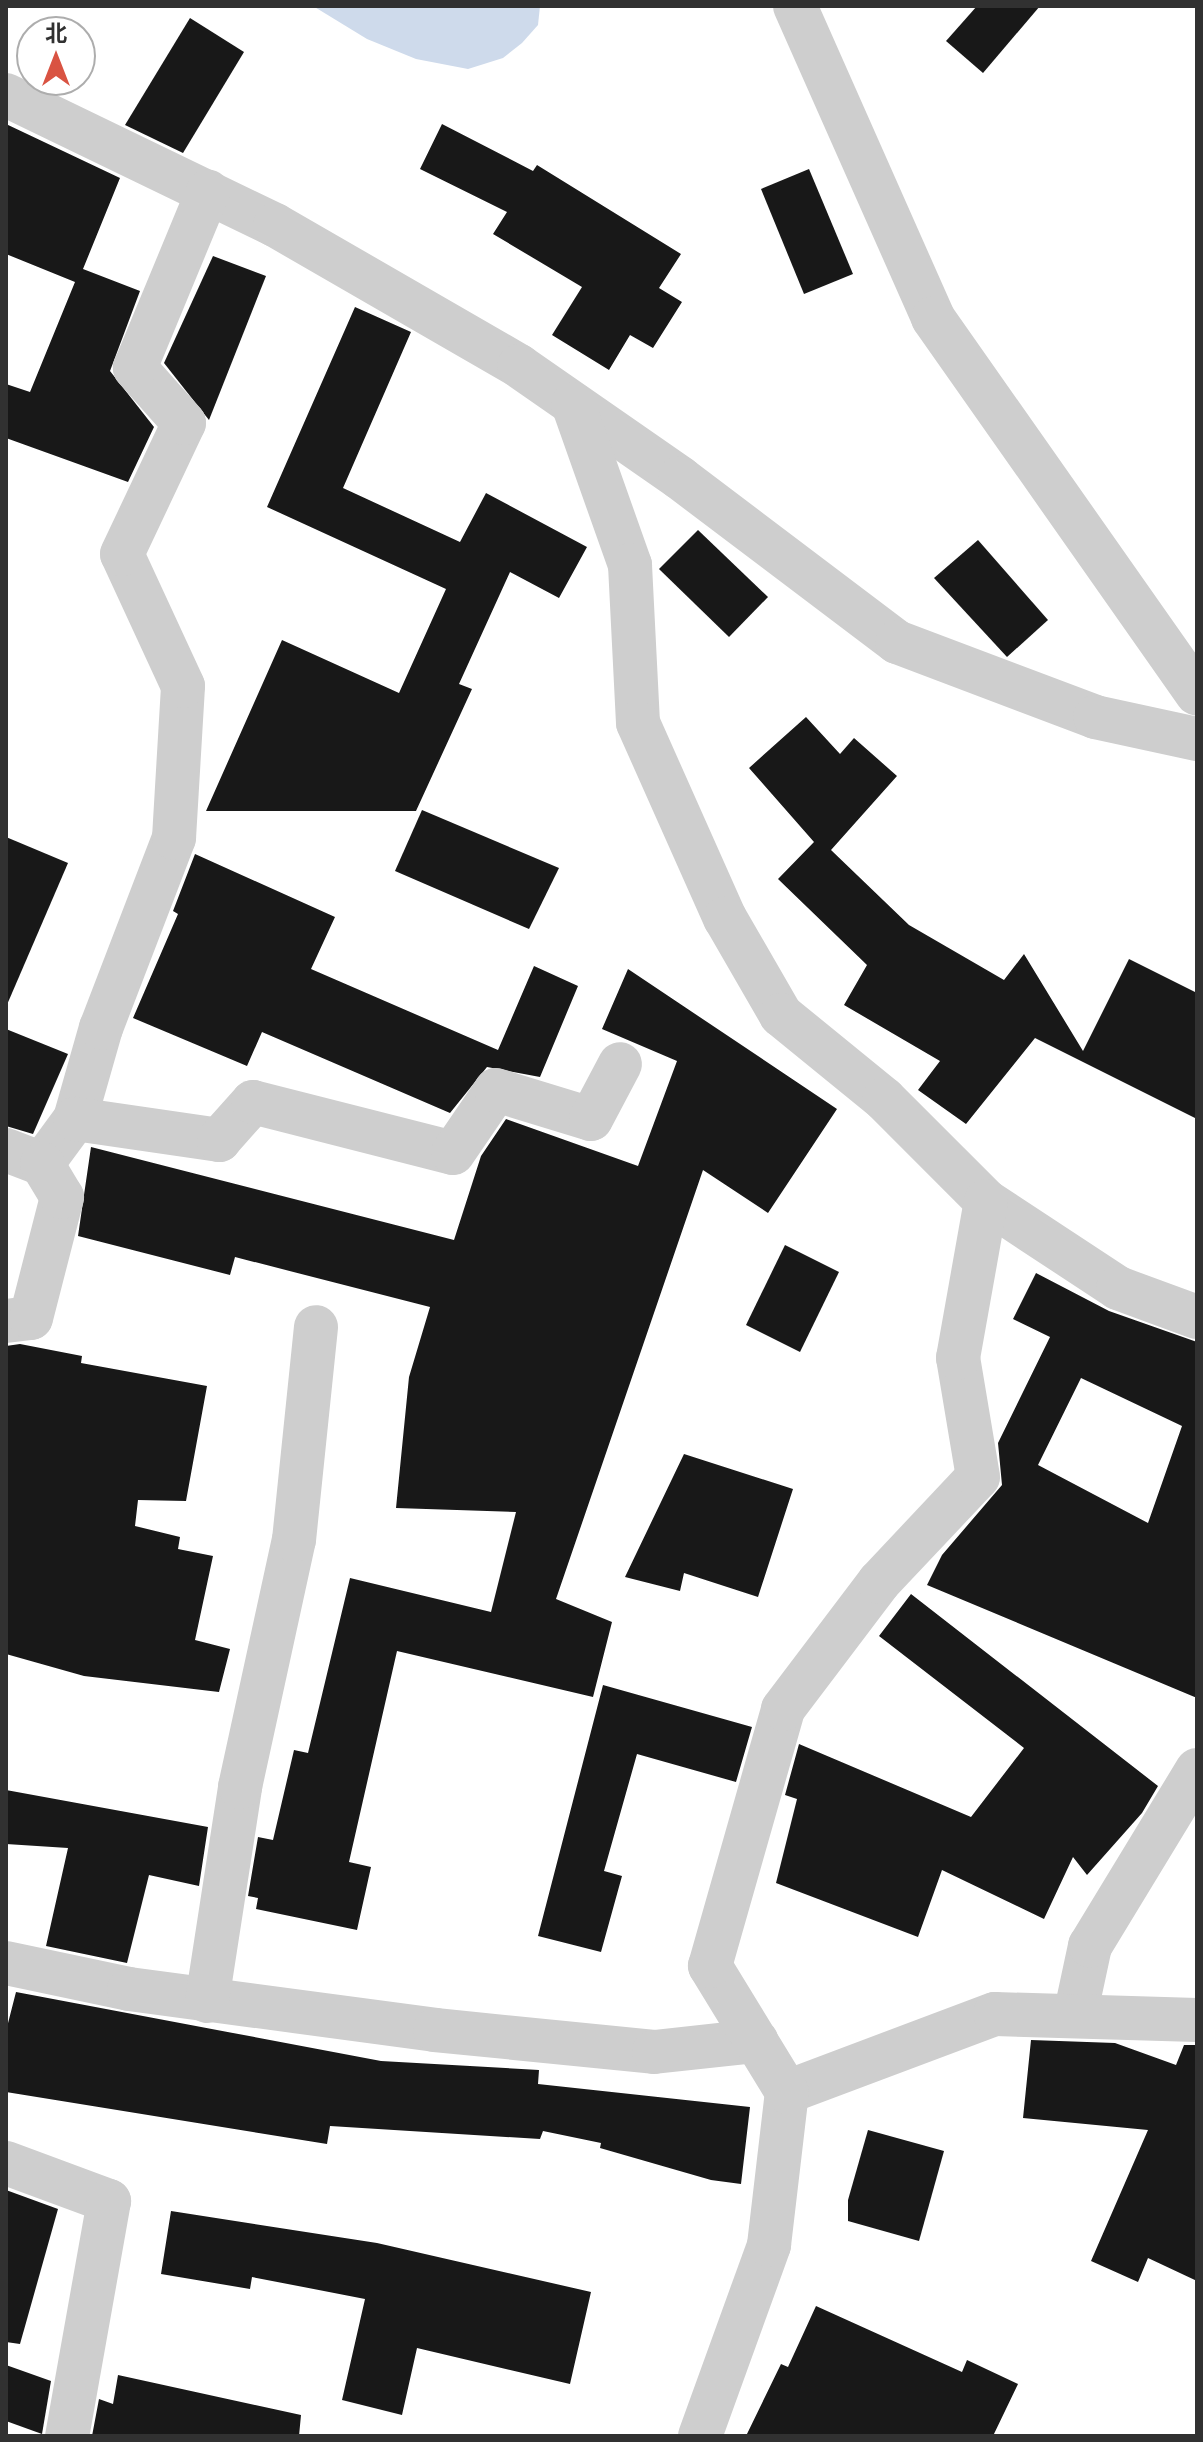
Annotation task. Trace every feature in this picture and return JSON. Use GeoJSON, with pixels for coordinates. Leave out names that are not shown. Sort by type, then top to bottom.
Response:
{"type":"FeatureCollection","features":[{"type":"Feature","properties":{"kind":"street"},"geometry":{"type":"LineString","coordinates":[[795,6],[933,318],[1197,693]]}},
{"type":"Feature","properties":{"kind":"street"},"geometry":{"type":"LineString","coordinates":[[6,95],[208,192],[519,366],[897,642],[1095,717],[1197,739]]}},
{"type":"Feature","properties":{"kind":"street"},"geometry":{"type":"LineString","coordinates":[[6,1321],[31,1318],[62,1197],[24,1157],[75,1119],[101,1028],[174,838],[183,686],[122,554],[184,423],[135,368],[208,192]]}},
{"type":"Feature","properties":{"kind":"street"},"geometry":{"type":"LineString","coordinates":[[573,404],[630,565],[638,723],[725,918],[781,1015],[884,1099],[986,1201],[1118,1288],[1197,1317]]}},
{"type":"Feature","properties":{"kind":"street"},"geometry":{"type":"LineString","coordinates":[[75,1119],[219,1140],[253,1102],[453,1153],[496,1090],[591,1119],[620,1064]]}},
{"type":"Feature","properties":{"kind":"street"},"geometry":{"type":"LineString","coordinates":[[700,2436],[769,2245],[787,2092],[710,1966],[783,1709],[879,1582],[978,1477],[958,1358],[986,1201]]}},
{"type":"Feature","properties":{"kind":"street"},"geometry":{"type":"LineString","coordinates":[[207,2001],[240,1787],[294,1540],[316,1327]]}},
{"type":"Feature","properties":{"kind":"street"},"geometry":{"type":"LineString","coordinates":[[1075,2016],[1090,1946],[1197,1770]]}},
{"type":"Feature","properties":{"kind":"street"},"geometry":{"type":"LineString","coordinates":[[6,1963],[207,2001],[654,2052],[756,2041]]}},
{"type":"Feature","properties":{"kind":"street"},"geometry":{"type":"LineString","coordinates":[[787,2092],[995,2014],[1197,2020]]}},
{"type":"Feature","properties":{"kind":"street"},"geometry":{"type":"LineString","coordinates":[[6,2163],[109,2201],[67,2436]]}},
{"type":"Feature","properties":{"kind":"water"},"geometry":{"type":"Polygon","coordinates":[[[313,6],[540,6],[538,25],[522,43],[503,58],[468,69],[416,59],[367,39],[313,6]]]}},
{"type":"Feature","properties":{"kind":"building"},"geometry":{"type":"Polygon","coordinates":[[[977,6],[1040,6],[983,73],[946,41],[977,6]]]}},
{"type":"Feature","properties":{"kind":"building"},"geometry":{"type":"Polygon","coordinates":[[[190,18],[244,52],[183,153],[125,125],[190,18]]]}},
{"type":"Feature","properties":{"kind":"building"},"geometry":{"type":"Polygon","coordinates":[[[6,124],[120,178],[83,269],[140,291],[110,371],[154,427],[128,482],[6,438],[6,384],[30,392],[75,282],[6,254],[6,124]]]}},
{"type":"Feature","properties":{"kind":"building"},"geometry":{"type":"Polygon","coordinates":[[[442,124],[533,171],[537,165],[681,254],[659,288],[682,302],[653,348],[630,335],[609,370],[552,335],[582,287],[493,234],[507,212],[420,169],[442,124]]]}},
{"type":"Feature","properties":{"kind":"building"},"geometry":{"type":"Polygon","coordinates":[[[809,169],[853,274],[804,294],[761,189],[809,169]]]}},
{"type":"Feature","properties":{"kind":"building"},"geometry":{"type":"Polygon","coordinates":[[[213,256],[266,276],[209,420],[164,363],[213,256]]]}},
{"type":"Feature","properties":{"kind":"building"},"geometry":{"type":"Polygon","coordinates":[[[355,307],[411,332],[343,488],[460,542],[486,493],[587,547],[559,598],[510,572],[459,684],[472,689],[416,811],[206,811],[282,640],[399,693],[446,589],[267,507],[355,307]]]}},
{"type":"Feature","properties":{"kind":"building"},"geometry":{"type":"Polygon","coordinates":[[[698,530],[768,597],[729,637],[659,569],[698,530]]]}},
{"type":"Feature","properties":{"kind":"building"},"geometry":{"type":"Polygon","coordinates":[[[978,540],[1048,620],[1007,657],[934,578],[978,540]]]}},
{"type":"Feature","properties":{"kind":"building"},"geometry":{"type":"Polygon","coordinates":[[[806,717],[840,754],[854,738],[897,776],[831,850],[909,925],[1004,980],[1024,954],[1083,1051],[1129,959],[1197,993],[1197,1119],[1035,1038],[966,1124],[918,1090],[940,1061],[844,1005],[867,965],[778,879],[814,842],[749,768],[806,717]]]}},
{"type":"Feature","properties":{"kind":"building"},"geometry":{"type":"Polygon","coordinates":[[[422,810],[559,868],[529,929],[395,871],[422,810]]]}},
{"type":"Feature","properties":{"kind":"building"},"geometry":{"type":"Polygon","coordinates":[[[6,837],[68,863],[6,1007],[6,837]]]}},
{"type":"Feature","properties":{"kind":"building"},"geometry":{"type":"Polygon","coordinates":[[[195,854],[335,917],[311,969],[498,1050],[534,966],[578,986],[540,1077],[487,1067],[450,1113],[262,1032],[247,1066],[133,1018],[178,914],[173,911],[195,854]]]}},
{"type":"Feature","properties":{"kind":"building"},"geometry":{"type":"Polygon","coordinates":[[[628,969],[837,1109],[768,1213],[703,1170],[556,1599],[612,1622],[593,1697],[397,1651],[349,1862],[371,1867],[357,1930],[256,1909],[258,1898],[248,1896],[258,1837],[273,1840],[294,1750],[308,1753],[350,1578],[491,1612],[516,1512],[396,1508],[409,1377],[430,1307],[235,1257],[230,1275],[78,1236],[91,1147],[454,1240],[481,1156],[506,1119],[638,1166],[677,1061],[602,1029],[628,969]]]}},
{"type":"Feature","properties":{"kind":"building"},"geometry":{"type":"Polygon","coordinates":[[[6,1029],[68,1054],[33,1134],[6,1126],[6,1029]]]}},
{"type":"Feature","properties":{"kind":"building"},"geometry":{"type":"Polygon","coordinates":[[[785,1245],[839,1272],[800,1352],[746,1325],[785,1245]]]}},
{"type":"Feature","properties":{"kind":"building"},"geometry":{"type":"Polygon","coordinates":[[[1036,1273],[1109,1311],[1197,1342],[1197,1698],[927,1585],[942,1555],[1002,1485],[998,1443],[1050,1337],[1013,1319],[1036,1273]],[[1081,1378],[1038,1465],[1148,1523],[1182,1426],[1081,1378]]]}},
{"type":"Feature","properties":{"kind":"building"},"geometry":{"type":"Polygon","coordinates":[[[20,1344],[82,1356],[81,1363],[207,1386],[186,1501],[138,1500],[135,1526],[180,1537],[178,1549],[213,1556],[195,1640],[230,1649],[219,1692],[84,1676],[6,1654],[6,1346],[20,1344]]]}},
{"type":"Feature","properties":{"kind":"building"},"geometry":{"type":"Polygon","coordinates":[[[684,1454],[793,1489],[758,1597],[684,1573],[680,1591],[625,1577],[684,1454]]]}},
{"type":"Feature","properties":{"kind":"building"},"geometry":{"type":"Polygon","coordinates":[[[911,1594],[1158,1786],[1142,1813],[1087,1875],[1073,1857],[1044,1919],[942,1870],[918,1937],[776,1883],[797,1799],[785,1795],[799,1744],[971,1817],[1024,1748],[879,1636],[911,1594]]]}},
{"type":"Feature","properties":{"kind":"building"},"geometry":{"type":"Polygon","coordinates":[[[603,1685],[752,1727],[736,1782],[637,1754],[604,1871],[622,1876],[601,1952],[538,1936],[603,1685]]]}},
{"type":"Feature","properties":{"kind":"building"},"geometry":{"type":"Polygon","coordinates":[[[6,1790],[208,1827],[199,1886],[149,1875],[127,1963],[46,1946],[68,1848],[6,1844],[6,1790]]]}},
{"type":"Feature","properties":{"kind":"building"},"geometry":{"type":"Polygon","coordinates":[[[16,1992],[381,2061],[539,2070],[538,2084],[750,2107],[741,2184],[711,2180],[600,2148],[601,2143],[543,2131],[540,2139],[330,2126],[327,2144],[6,2092],[6,2031],[16,1992]]]}},
{"type":"Feature","properties":{"kind":"building"},"geometry":{"type":"Polygon","coordinates":[[[1031,2040],[1115,2043],[1176,2065],[1184,2045],[1197,2045],[1197,2281],[1148,2258],[1138,2282],[1091,2261],[1148,2130],[1023,2118],[1031,2040]]]}},
{"type":"Feature","properties":{"kind":"building"},"geometry":{"type":"Polygon","coordinates":[[[868,2130],[944,2151],[919,2241],[848,2221],[848,2200],[868,2130]]]}},
{"type":"Feature","properties":{"kind":"building"},"geometry":{"type":"Polygon","coordinates":[[[6,2190],[58,2209],[20,2344],[6,2342],[6,2190]]]}},
{"type":"Feature","properties":{"kind":"building"},"geometry":{"type":"Polygon","coordinates":[[[171,2211],[377,2243],[591,2292],[570,2384],[417,2348],[402,2415],[342,2400],[365,2299],[252,2277],[250,2289],[161,2274],[171,2211]]]}},
{"type":"Feature","properties":{"kind":"building"},"geometry":{"type":"Polygon","coordinates":[[[816,2306],[962,2372],[967,2360],[1018,2384],[993,2436],[746,2436],[781,2364],[788,2367],[816,2306]]]}},
{"type":"Feature","properties":{"kind":"building"},"geometry":{"type":"Polygon","coordinates":[[[6,2365],[51,2381],[42,2434],[6,2421],[6,2365]]]}},
{"type":"Feature","properties":{"kind":"building"},"geometry":{"type":"Polygon","coordinates":[[[118,2375],[301,2415],[299,2436],[92,2436],[99,2399],[113,2404],[118,2375]]]}}]}
